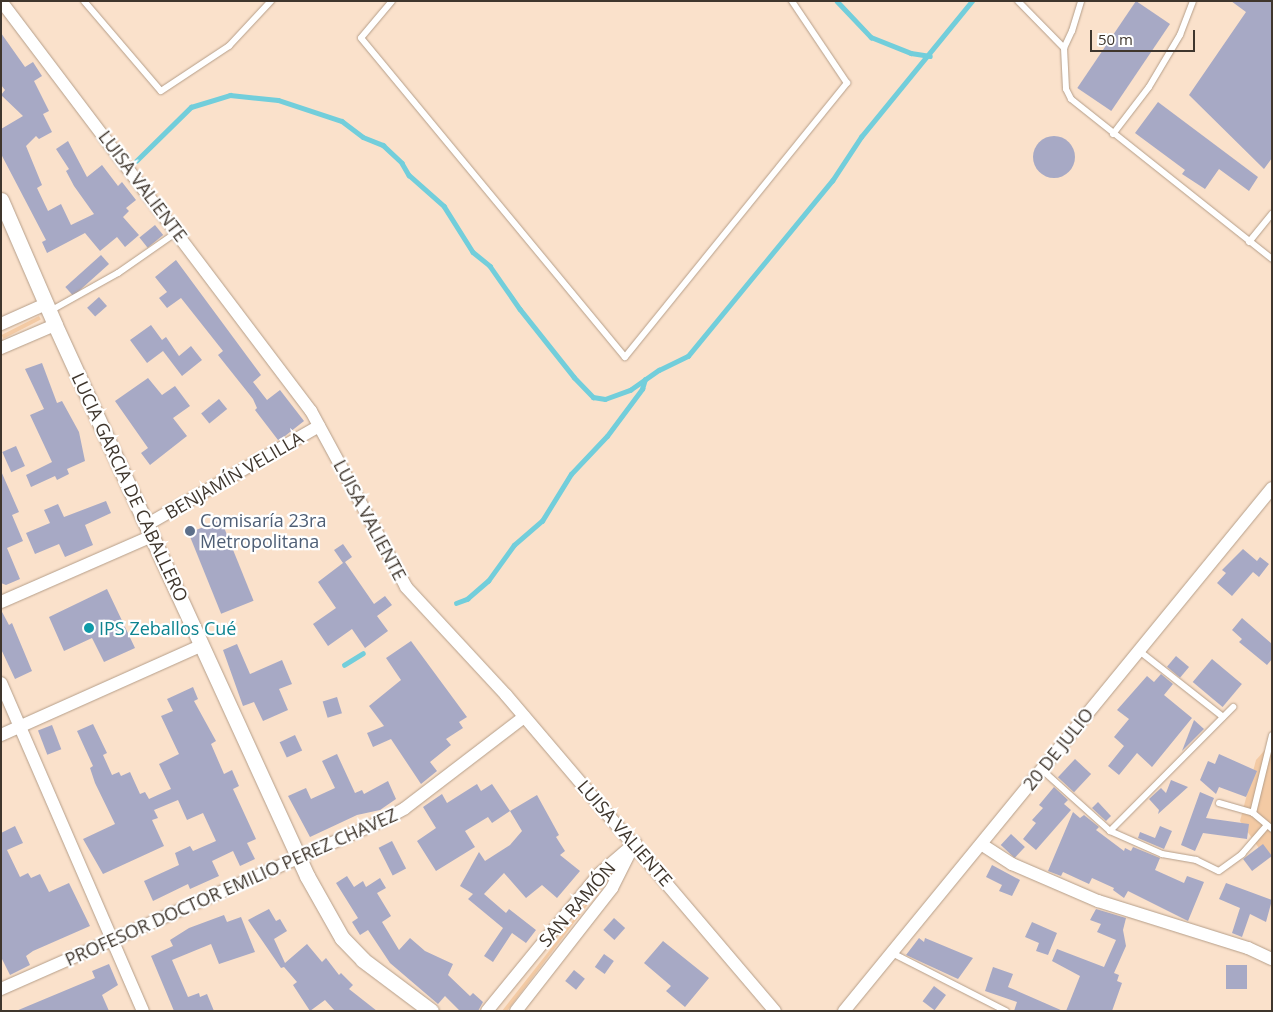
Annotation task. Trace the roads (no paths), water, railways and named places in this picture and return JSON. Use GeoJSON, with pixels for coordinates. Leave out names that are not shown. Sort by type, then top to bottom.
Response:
{"type":"FeatureCollection","features":[{"type":"Feature","properties":{"kind":"street","name":"LUISA VALIENTE"},"geometry":{"type":"LineString","coordinates":[[1,1],[178,232],[319,426],[406,587],[635,843],[775,1011]]}},
{"type":"Feature","properties":{"kind":"street","name":"LUCIA GARCIA DE CABALLERO"},"geometry":{"type":"LineString","coordinates":[[1,200],[50,314],[298,858],[342,938],[364,960],[431,1011]]}},
{"type":"Feature","properties":{"kind":"street"},"geometry":{"type":"LineString","coordinates":[[1,324],[50,314]]}},
{"type":"Feature","properties":{"kind":"street"},"geometry":{"type":"LineString","coordinates":[[1,348],[50,314]]}},
{"type":"Feature","properties":{"kind":"street","name":"BENJAMÍN VELILLA"},"geometry":{"type":"LineString","coordinates":[[1,602],[150,530],[319,426]]}},
{"type":"Feature","properties":{"kind":"street","name":"20 DE JULIO"},"geometry":{"type":"LineString","coordinates":[[844,1011],[1272,488]]}},
{"type":"Feature","properties":{"kind":"street"},"geometry":{"type":"LineString","coordinates":[[1,735],[202,645]]}},
{"type":"Feature","properties":{"kind":"street"},"geometry":{"type":"LineString","coordinates":[[1,683],[143,1011]]}},
{"type":"Feature","properties":{"kind":"street","name":"PROFESOR DOCTOR EMILIO PEREZ CHAVEZ"},"geometry":{"type":"LineString","coordinates":[[1,989],[298,858],[405,808],[524,717]]}},
{"type":"Feature","properties":{"kind":"street","name":"SAN RAMÓN"},"geometry":{"type":"LineString","coordinates":[[487,1011],[600,874],[635,843]]}},
{"type":"Feature","properties":{"kind":"street","name":"SAN RAMÓN"},"geometry":{"type":"LineString","coordinates":[[516,1011],[612,888],[635,843]]}},
{"type":"Feature","properties":{"kind":"street"},"geometry":{"type":"LineString","coordinates":[[981,844],[1012,864],[1098,901],[1248,948],[1272,959]]}},
{"type":"Feature","properties":{"kind":"lane"},"geometry":{"type":"LineString","coordinates":[[84,1],[161,91],[229,46],[271,1]]}},
{"type":"Feature","properties":{"kind":"lane"},"geometry":{"type":"LineString","coordinates":[[392,1],[361,38],[625,357],[847,83],[792,1]]}},
{"type":"Feature","properties":{"kind":"lane"},"geometry":{"type":"LineString","coordinates":[[1018,1],[1064,48]]}},
{"type":"Feature","properties":{"kind":"lane"},"geometry":{"type":"LineString","coordinates":[[1081,1],[1064,48],[1066,89],[1071,100],[1272,259]]}},
{"type":"Feature","properties":{"kind":"lane"},"geometry":{"type":"LineString","coordinates":[[1113,134],[1149,87],[1180,35],[1193,1]]}},
{"type":"Feature","properties":{"kind":"lane"},"geometry":{"type":"LineString","coordinates":[[1249,242],[1272,214]]}},
{"type":"Feature","properties":{"kind":"lane"},"geometry":{"type":"LineString","coordinates":[[50,314],[178,232]]}},
{"type":"Feature","properties":{"kind":"lane"},"geometry":{"type":"LineString","coordinates":[[1138,650],[1223,717]]}},
{"type":"Feature","properties":{"kind":"lane"},"geometry":{"type":"LineString","coordinates":[[1110,831],[1233,707]]}},
{"type":"Feature","properties":{"kind":"lane"},"geometry":{"type":"LineString","coordinates":[[1254,813],[1272,735]]}},
{"type":"Feature","properties":{"kind":"lane"},"geometry":{"type":"LineString","coordinates":[[1041,769],[1110,831],[1162,854],[1196,860],[1219,871],[1242,854],[1270,827],[1254,813],[1219,803]]}},
{"type":"Feature","properties":{"kind":"lane"},"geometry":{"type":"LineString","coordinates":[[892,953],[1006,1011]]}},
{"type":"Feature","properties":{"kind":"waterway"},"geometry":{"type":"LineString","coordinates":[[837,1],[871,37],[911,53],[930,56]]}},
{"type":"Feature","properties":{"kind":"waterway"},"geometry":{"type":"LineString","coordinates":[[136,161],[191,107],[230,95],[278,100],[342,121],[363,137],[383,145],[402,163],[409,175],[444,206],[473,252],[490,266],[520,309],[574,377],[593,397],[605,399],[630,390],[659,370],[688,356],[832,181],[861,137],[972,1]]}},
{"type":"Feature","properties":{"kind":"waterway"},"geometry":{"type":"LineString","coordinates":[[456,603],[467,599],[488,581],[514,545],[542,521],[571,474],[607,436],[642,389],[645,379]]}},
{"type":"Feature","properties":{"kind":"waterway"},"geometry":{"type":"LineString","coordinates":[[344,665],[363,653]]}},
{"type":"Feature","properties":{"kind":"place","name":"Comisaría 23ra Metropolitana"},"geometry":{"type":"Point","coordinates":[190,531]}},
{"type":"Feature","properties":{"kind":"place","name":"IPS Zeballos Cué"},"geometry":{"type":"Point","coordinates":[89,628]}}]}
